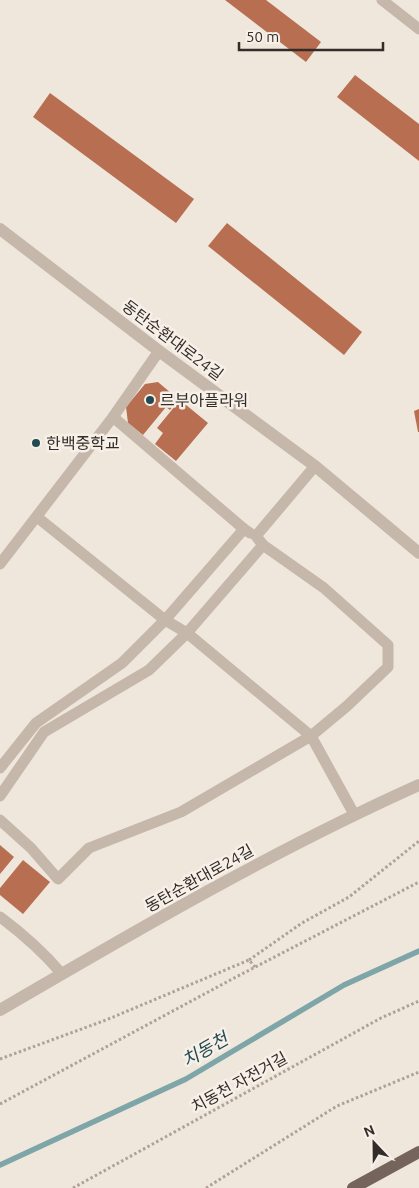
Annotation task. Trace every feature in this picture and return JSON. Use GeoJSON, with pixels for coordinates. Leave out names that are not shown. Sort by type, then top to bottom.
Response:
{"type":"FeatureCollection","features":[{"type":"Feature","properties":{"kind":"main road"},"geometry":{"type":"LineString","coordinates":[[353,1188],[419,1152]]}},
{"type":"Feature","properties":{"kind":"street","name":"동탄순환대로24길"},"geometry":{"type":"LineString","coordinates":[[0,229],[159,351],[315,466],[419,553]]}},
{"type":"Feature","properties":{"kind":"street","name":"동탄순환대로24길"},"geometry":{"type":"LineString","coordinates":[[0,1010],[270,857],[354,814],[419,786]]}},
{"type":"Feature","properties":{"kind":"lane"},"geometry":{"type":"LineString","coordinates":[[382,0],[419,29]]}},
{"type":"Feature","properties":{"kind":"lane"},"geometry":{"type":"LineString","coordinates":[[0,564],[113,417],[159,351]]}},
{"type":"Feature","properties":{"kind":"lane"},"geometry":{"type":"LineString","coordinates":[[0,820],[30,848],[58,879],[89,848],[181,812],[311,736],[347,706],[388,667],[388,645],[324,588],[244,529],[113,417]]}},
{"type":"Feature","properties":{"kind":"lane"},"geometry":{"type":"LineString","coordinates":[[0,796],[44,732],[149,670],[187,633],[260,541],[315,466]]}},
{"type":"Feature","properties":{"kind":"lane"},"geometry":{"type":"LineString","coordinates":[[37,517],[165,620],[187,633],[311,736],[354,814]]}},
{"type":"Feature","properties":{"kind":"lane"},"geometry":{"type":"LineString","coordinates":[[0,768],[36,723],[122,664],[165,620],[244,529]]}},
{"type":"Feature","properties":{"kind":"lane"},"geometry":{"type":"LineString","coordinates":[[0,917],[25,935],[62,974]]}},
{"type":"Feature","properties":{"kind":"path"},"geometry":{"type":"LineString","coordinates":[[0,1059],[106,1020],[249,960],[302,923],[349,896],[419,841]]}},
{"type":"Feature","properties":{"kind":"path"},"geometry":{"type":"LineString","coordinates":[[0,1104],[255,967],[419,882]]}},
{"type":"Feature","properties":{"kind":"path"},"geometry":{"type":"LineString","coordinates":[[249,960],[255,967]]}},
{"type":"Feature","properties":{"kind":"path","name":"치동천 자전거길"},"geometry":{"type":"LineString","coordinates":[[73,1188],[381,1018],[419,1001]]}},
{"type":"Feature","properties":{"kind":"path"},"geometry":{"type":"LineString","coordinates":[[206,1188],[337,1106],[419,1072]]}},
{"type":"Feature","properties":{"kind":"building"},"geometry":{"type":"Polygon","coordinates":[[[225,0],[266,0],[321,42],[306,62],[225,0]]]}},
{"type":"Feature","properties":{"kind":"building"},"geometry":{"type":"Polygon","coordinates":[[[355,75],[419,124],[419,161],[337,97],[355,75]]]}},
{"type":"Feature","properties":{"kind":"building"},"geometry":{"type":"Polygon","coordinates":[[[50,93],[194,199],[176,223],[33,117],[50,93]]]}},
{"type":"Feature","properties":{"kind":"building"},"geometry":{"type":"Polygon","coordinates":[[[227,223],[362,332],[344,355],[208,246],[227,223]]]}},
{"type":"Feature","properties":{"kind":"building"},"geometry":{"type":"Polygon","coordinates":[[[158,382],[178,399],[170,410],[166,407],[143,435],[128,423],[126,407],[145,384],[158,382]]]}},
{"type":"Feature","properties":{"kind":"building"},"geometry":{"type":"Polygon","coordinates":[[[180,400],[208,423],[176,461],[155,444],[163,433],[157,428],[180,400]]]}},
{"type":"Feature","properties":{"kind":"building"},"geometry":{"type":"Polygon","coordinates":[[[419,409],[419,432],[418,432],[414,411],[419,409]]]}},
{"type":"Feature","properties":{"kind":"building"},"geometry":{"type":"Polygon","coordinates":[[[0,845],[14,857],[0,874],[0,845]]]}},
{"type":"Feature","properties":{"kind":"building"},"geometry":{"type":"Polygon","coordinates":[[[23,860],[50,882],[23,914],[0,895],[0,888],[23,860]]]}},
{"type":"Feature","properties":{"kind":"waterway","name":"치동천"},"geometry":{"type":"LineString","coordinates":[[0,1165],[186,1079],[344,985],[419,951]]}},
{"type":"Feature","properties":{"kind":"place","name":"르부아플라워"},"geometry":{"type":"Point","coordinates":[150,400]}},
{"type":"Feature","properties":{"kind":"place","name":"한백중학교"},"geometry":{"type":"Point","coordinates":[36,443]}}]}
